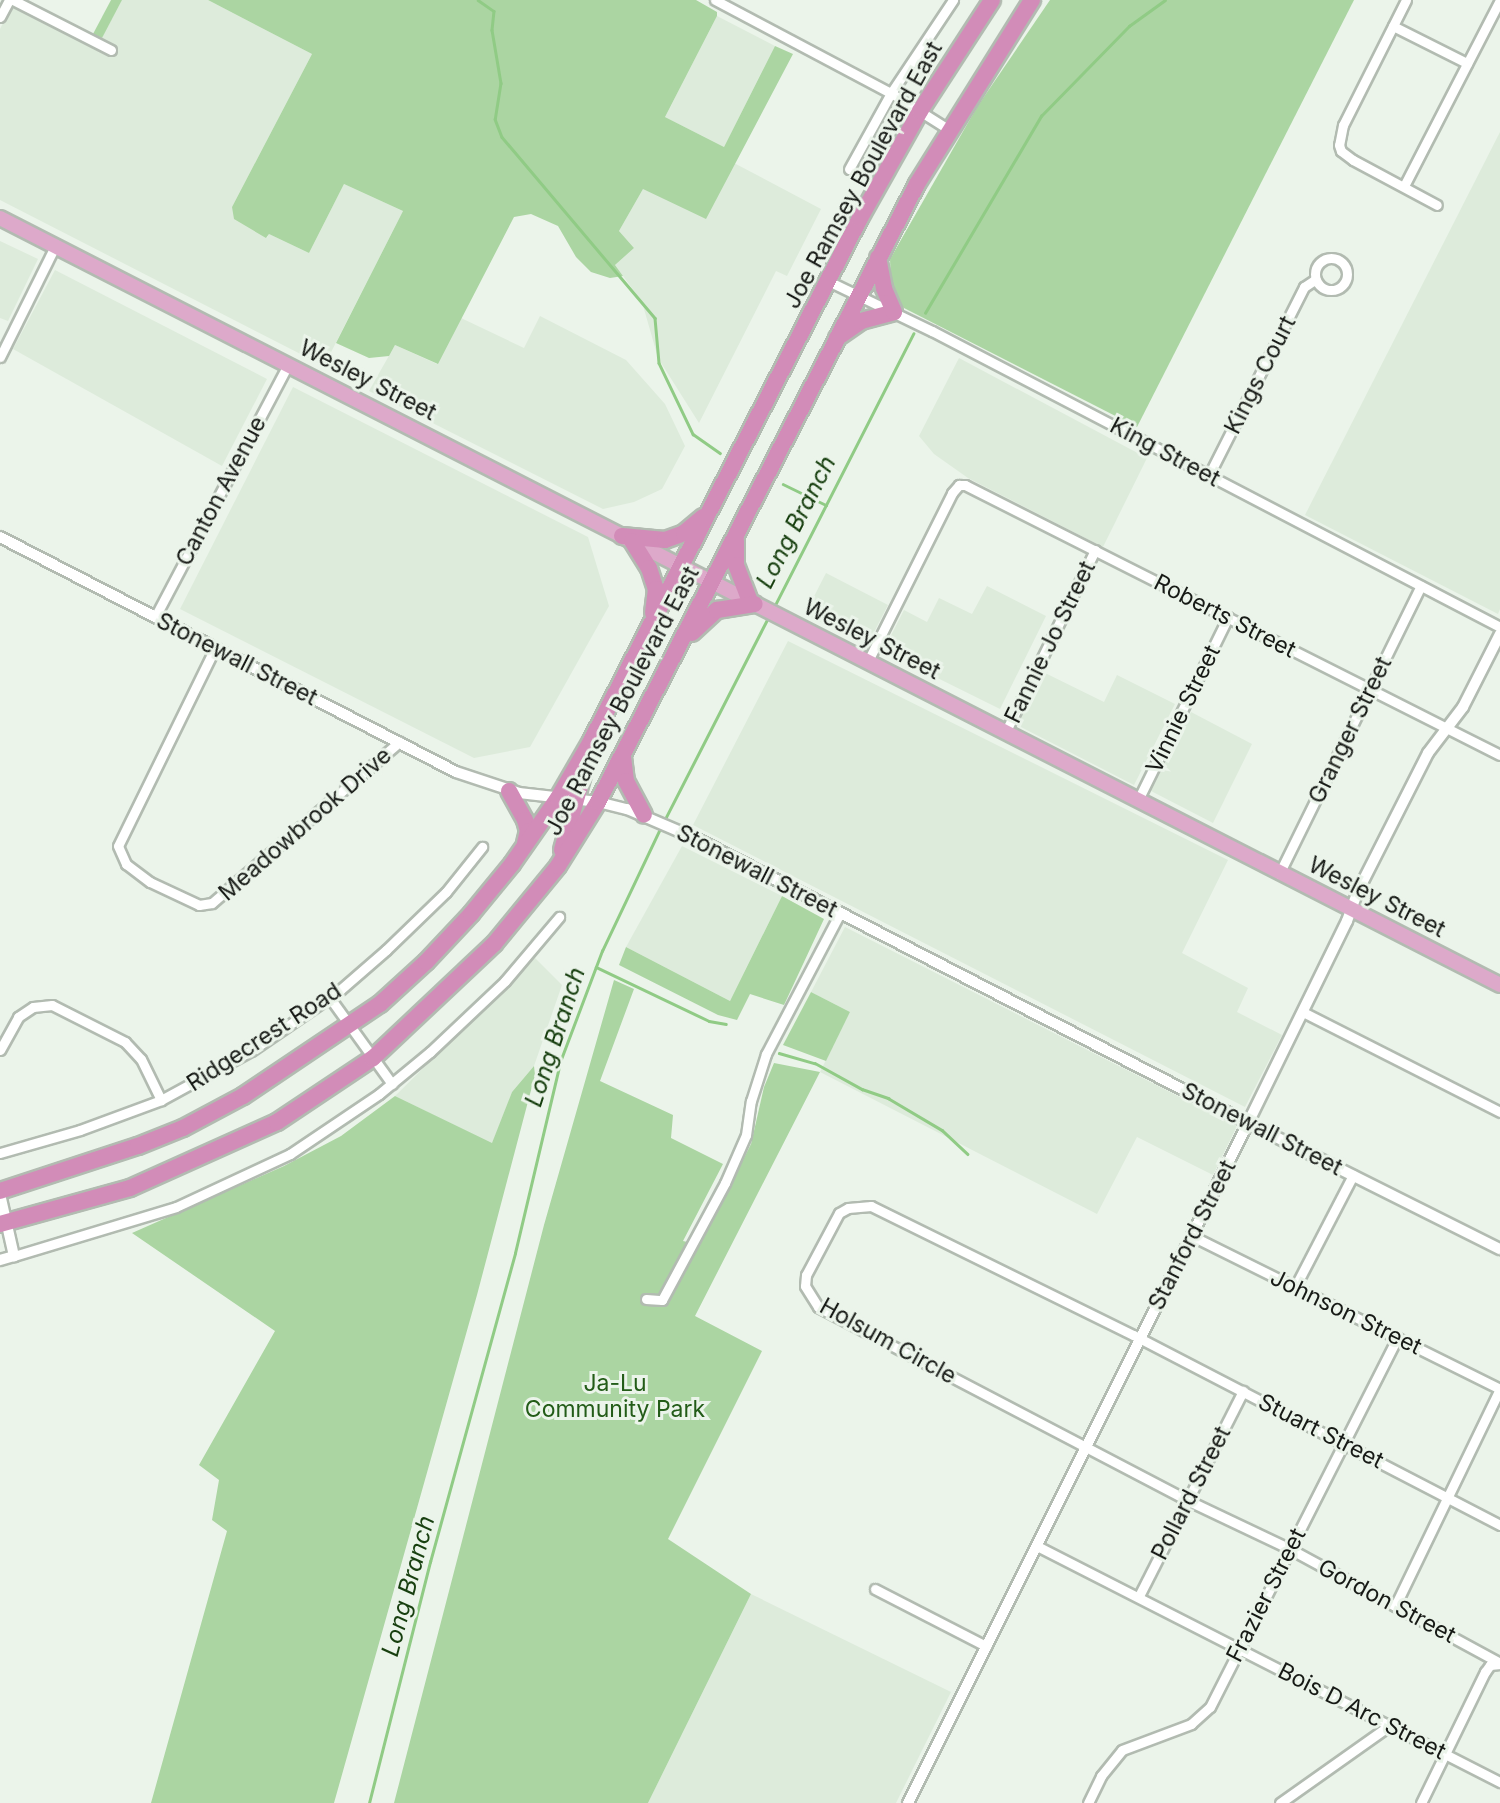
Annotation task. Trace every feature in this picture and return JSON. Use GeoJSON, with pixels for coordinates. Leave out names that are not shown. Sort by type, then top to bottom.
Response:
{"type":"FeatureCollection","features":[{"type":"Feature","properties":{"kind":"highway","name":"Joe Ramsey Boulevard East"},"geometry":{"type":"LineString","coordinates":[[0,1193],[183,1128],[243,1096],[351,1026],[426,962],[471,914],[525,846],[558,798],[591,741],[828,281],[920,111],[992,0]]}},
{"type":"Feature","properties":{"kind":"highway","name":"Joe Ramsey Boulevard East"},"geometry":{"type":"LineString","coordinates":[[3,1223],[130,1188],[277,1122],[373,1058],[474,965],[558,866],[598,802],[877,258],[948,129],[1032,0]]}},
{"type":"Feature","properties":{"kind":"highway"},"geometry":{"type":"LineString","coordinates":[[835,340],[861,321],[901,316],[881,277],[877,258]]}},
{"type":"Feature","properties":{"kind":"highway"},"geometry":{"type":"LineString","coordinates":[[627,539],[665,540],[684,533],[708,514]]}},
{"type":"Feature","properties":{"kind":"highway"},"geometry":{"type":"LineString","coordinates":[[678,648],[717,610],[754,604],[736,565],[737,532]]}},
{"type":"Feature","properties":{"kind":"highway"},"geometry":{"type":"LineString","coordinates":[[627,539],[649,568],[656,589],[650,626]]}},
{"type":"Feature","properties":{"kind":"highway"},"geometry":{"type":"LineString","coordinates":[[558,866],[591,741]]}},
{"type":"Feature","properties":{"kind":"highway"},"geometry":{"type":"LineString","coordinates":[[622,756],[628,788],[647,816]]}},
{"type":"Feature","properties":{"kind":"highway"},"geometry":{"type":"LineString","coordinates":[[509,791],[525,820],[528,831],[525,846]]}},
{"type":"Feature","properties":{"kind":"main road","name":"Wesley Street"},"geometry":{"type":"LineString","coordinates":[[0,218],[1500,985]]}},
{"type":"Feature","properties":{"kind":"street"},"geometry":{"type":"LineString","coordinates":[[0,17],[11,0],[111,50]]}},
{"type":"Feature","properties":{"kind":"street"},"geometry":{"type":"LineString","coordinates":[[715,0],[891,93],[948,129]]}},
{"type":"Feature","properties":{"kind":"street"},"geometry":{"type":"LineString","coordinates":[[849,169],[891,93],[953,0]]}},
{"type":"Feature","properties":{"kind":"street"},"geometry":{"type":"LineString","coordinates":[[1406,0],[1338,138],[1340,151],[1345,155],[1437,205]]}},
{"type":"Feature","properties":{"kind":"street"},"geometry":{"type":"LineString","coordinates":[[1404,186],[1500,0]]}},
{"type":"Feature","properties":{"kind":"street"},"geometry":{"type":"LineString","coordinates":[[1393,26],[1467,63]]}},
{"type":"Feature","properties":{"kind":"street"},"geometry":{"type":"LineString","coordinates":[[0,357],[55,246]]}},
{"type":"Feature","properties":{"kind":"street","name":"Kings Court"},"geometry":{"type":"LineString","coordinates":[[1209,475],[1304,287],[1316,279]]}},
{"type":"Feature","properties":{"kind":"street","name":"King Street"},"geometry":{"type":"LineString","coordinates":[[828,281],[932,331],[1500,627]]}},
{"type":"Feature","properties":{"kind":"street","name":"Canton Avenue"},"geometry":{"type":"LineString","coordinates":[[155,617],[288,365]]}},
{"type":"Feature","properties":{"kind":"street","name":"Roberts Street"},"geometry":{"type":"LineString","coordinates":[[868,662],[952,493],[960,485],[973,486],[1500,755]]}},
{"type":"Feature","properties":{"kind":"street","name":"Stonewall Street"},"geometry":{"type":"LineString","coordinates":[[0,537],[456,772],[509,791],[598,802],[647,816],[681,832],[1248,1124],[1500,1249]]}},
{"type":"Feature","properties":{"kind":"street","name":"Fannie Jo Street"},"geometry":{"type":"LineString","coordinates":[[1005,733],[1095,550]]}},
{"type":"Feature","properties":{"kind":"street","name":"Granger Street"},"geometry":{"type":"LineString","coordinates":[[1279,874],[1421,586]]}},
{"type":"Feature","properties":{"kind":"street","name":"Vinnie Street"},"geometry":{"type":"LineString","coordinates":[[1138,800],[1228,617]]}},
{"type":"Feature","properties":{"kind":"street","name":"Stanford Street"},"geometry":{"type":"LineString","coordinates":[[908,1803],[1248,1124],[1428,753],[1464,707],[1500,634]]}},
{"type":"Feature","properties":{"kind":"street","name":"Meadowbrook Drive"},"geometry":{"type":"LineString","coordinates":[[215,648],[118,846],[126,864],[150,882],[199,905],[212,903],[400,742]]}},
{"type":"Feature","properties":{"kind":"street","name":"Ridgecrest Road"},"geometry":{"type":"LineString","coordinates":[[0,1153],[80,1130],[161,1100],[251,1051],[330,998],[386,950],[446,892],[482,847]]}},
{"type":"Feature","properties":{"kind":"street"},"geometry":{"type":"LineString","coordinates":[[646,1299],[662,1300],[725,1183],[746,1135],[751,1101],[766,1054],[840,913]]}},
{"type":"Feature","properties":{"kind":"street"},"geometry":{"type":"LineString","coordinates":[[0,1260],[155,1214],[248,1176],[290,1154],[391,1084],[430,1052],[505,981],[559,917]]}},
{"type":"Feature","properties":{"kind":"street"},"geometry":{"type":"LineString","coordinates":[[330,998],[391,1084]]}},
{"type":"Feature","properties":{"kind":"street"},"geometry":{"type":"LineString","coordinates":[[0,1050],[18,1017],[33,1007],[52,1005],[125,1042],[141,1059],[161,1100]]}},
{"type":"Feature","properties":{"kind":"street"},"geometry":{"type":"LineString","coordinates":[[1303,1012],[1500,1112]]}},
{"type":"Feature","properties":{"kind":"street"},"geometry":{"type":"LineString","coordinates":[[1295,1287],[1353,1175]]}},
{"type":"Feature","properties":{"kind":"street"},"geometry":{"type":"LineString","coordinates":[[0,1193],[3,1223],[14,1256]]}},
{"type":"Feature","properties":{"kind":"street","name":"Holsum Circle"},"geometry":{"type":"LineString","coordinates":[[1087,1446],[817,1307],[804,1286],[806,1275],[833,1220],[839,1213],[858,1206],[871,1206],[1140,1339]]}},
{"type":"Feature","properties":{"kind":"street","name":"Johnson Street"},"geometry":{"type":"LineString","coordinates":[[1192,1236],[1500,1389]]}},
{"type":"Feature","properties":{"kind":"street","name":"Frazier Street"},"geometry":{"type":"LineString","coordinates":[[1088,1803],[1101,1776],[1122,1751],[1191,1724],[1202,1717],[1396,1338]]}},
{"type":"Feature","properties":{"kind":"street","name":"Stuart Street"},"geometry":{"type":"LineString","coordinates":[[1140,1339],[1500,1524]]}},
{"type":"Feature","properties":{"kind":"street"},"geometry":{"type":"LineString","coordinates":[[1395,1606],[1500,1389]]}},
{"type":"Feature","properties":{"kind":"street","name":"Pollard Street"},"geometry":{"type":"LineString","coordinates":[[1139,1596],[1243,1391]]}},
{"type":"Feature","properties":{"kind":"street","name":"Gordon Street"},"geometry":{"type":"LineString","coordinates":[[1087,1446],[1186,1500],[1290,1549],[1500,1663]]}},
{"type":"Feature","properties":{"kind":"street","name":"Bois D Arc Street"},"geometry":{"type":"LineString","coordinates":[[1037,1546],[1240,1647],[1500,1782]]}},
{"type":"Feature","properties":{"kind":"street"},"geometry":{"type":"LineString","coordinates":[[875,1589],[986,1646]]}},
{"type":"Feature","properties":{"kind":"street"},"geometry":{"type":"LineString","coordinates":[[1421,1803],[1485,1672],[1490,1665],[1500,1663]]}},
{"type":"Feature","properties":{"kind":"street"},"geometry":{"type":"LineString","coordinates":[[1280,1803],[1390,1725]]}},
{"type":"Feature","properties":{"kind":"shaded area"},"geometry":{"type":"Polygon","coordinates":[[[122,0],[208,0],[312,54],[232,207],[267,238],[269,234],[309,253],[344,184],[403,211],[324,366],[0,200],[0,29],[11,7],[96,48],[122,0]]]}},
{"type":"Feature","properties":{"kind":"shaded area"},"geometry":{"type":"Polygon","coordinates":[[[717,16],[775,46],[724,147],[665,117],[717,16]]]}},
{"type":"Feature","properties":{"kind":"shaded area"},"geometry":{"type":"Polygon","coordinates":[[[1500,132],[1500,609],[1498,614],[1305,515],[1500,132]]]}},
{"type":"Feature","properties":{"kind":"shaded area"},"geometry":{"type":"Polygon","coordinates":[[[734,163],[821,209],[787,276],[776,271],[699,423],[658,358],[642,302],[615,265],[634,248],[619,231],[643,189],[734,163]]]}},
{"type":"Feature","properties":{"kind":"shaded area"},"geometry":{"type":"Polygon","coordinates":[[[0,241],[38,259],[8,321],[0,318],[0,241]]]}},
{"type":"Feature","properties":{"kind":"shaded area"},"geometry":{"type":"Polygon","coordinates":[[[55,270],[267,379],[222,466],[13,349],[55,270]]]}},
{"type":"Feature","properties":{"kind":"shaded area"},"geometry":{"type":"Polygon","coordinates":[[[540,316],[626,360],[665,404],[685,446],[662,489],[634,502],[603,509],[369,391],[395,345],[437,364],[461,318],[524,348],[540,316]]]}},
{"type":"Feature","properties":{"kind":"shaded area"},"geometry":{"type":"Polygon","coordinates":[[[959,358],[1147,458],[1103,547],[968,478],[934,454],[919,436],[959,358]]]}},
{"type":"Feature","properties":{"kind":"shaded area"},"geometry":{"type":"Polygon","coordinates":[[[293,387],[588,537],[609,606],[530,747],[474,758],[180,609],[293,387]]]}},
{"type":"Feature","properties":{"kind":"shaded area"},"geometry":{"type":"Polygon","coordinates":[[[826,573],[888,605],[867,646],[805,614],[826,573]]]}},
{"type":"Feature","properties":{"kind":"shaded area"},"geometry":{"type":"Polygon","coordinates":[[[987,586],[1046,616],[1000,709],[883,651],[904,610],[927,622],[939,598],[972,614],[987,586]]]}},
{"type":"Feature","properties":{"kind":"shaded area"},"geometry":{"type":"Polygon","coordinates":[[[788,641],[1228,860],[1182,953],[1248,988],[1237,1012],[1282,1035],[1245,1107],[693,825],[788,641]]]}},
{"type":"Feature","properties":{"kind":"shaded area"},"geometry":{"type":"Polygon","coordinates":[[[1041,671],[1104,702],[1117,675],[1175,704],[1134,785],[1015,724],[1041,671]]]}},
{"type":"Feature","properties":{"kind":"shaded area"},"geometry":{"type":"Polygon","coordinates":[[[1191,712],[1252,744],[1213,823],[1151,791],[1191,712]]]}},
{"type":"Feature","properties":{"kind":"shaded area"},"geometry":{"type":"Polygon","coordinates":[[[682,846],[782,896],[730,1001],[626,947],[682,846]]]}},
{"type":"Feature","properties":{"kind":"shaded area"},"geometry":{"type":"Polygon","coordinates":[[[845,927],[1237,1126],[1213,1175],[1137,1137],[1097,1214],[820,1072],[850,1012],[811,992],[845,927]]]}},
{"type":"Feature","properties":{"kind":"shaded area"},"geometry":{"type":"Polygon","coordinates":[[[535,958],[562,985],[534,1066],[512,1092],[492,1144],[395,1096],[535,958]]]}},
{"type":"Feature","properties":{"kind":"shaded area"},"geometry":{"type":"Polygon","coordinates":[[[751,1594],[951,1692],[896,1803],[648,1803],[751,1594]]]}},
{"type":"Feature","properties":{"kind":"green space"},"geometry":{"type":"Polygon","coordinates":[[[111,0],[122,0],[102,38],[93,34],[111,0]]]}},
{"type":"Feature","properties":{"kind":"green space"},"geometry":{"type":"Polygon","coordinates":[[[208,0],[696,0],[717,12],[717,16],[665,117],[724,147],[775,46],[793,54],[706,219],[643,189],[619,231],[634,248],[615,265],[623,276],[610,278],[591,272],[576,257],[558,226],[531,214],[514,217],[438,364],[395,345],[389,356],[369,358],[336,343],[403,211],[344,184],[309,253],[269,234],[266,238],[234,219],[232,207],[312,54],[208,0]]]}},
{"type":"Feature","properties":{"kind":"green space"},"geometry":{"type":"Polygon","coordinates":[[[1050,0],[1354,0],[1137,427],[902,307],[891,286],[890,259],[977,107],[1050,0]]]}},
{"type":"Feature","properties":{"kind":"green space"},"geometry":{"type":"Polygon","coordinates":[[[782,896],[824,919],[784,1005],[750,994],[737,1020],[718,1015],[619,965],[626,947],[730,1001],[782,896]]]}},
{"type":"Feature","properties":{"kind":"green space","name":"Ja-Lu Community Park"},"geometry":{"type":"Polygon","coordinates":[[[614,980],[634,989],[600,1081],[673,1115],[671,1138],[723,1164],[683,1241],[700,1245],[751,1144],[764,1087],[774,1063],[820,1072],[695,1316],[762,1351],[668,1539],[751,1594],[648,1803],[394,1803],[544,1225],[614,980]]]}},
{"type":"Feature","properties":{"kind":"green space"},"geometry":{"type":"Polygon","coordinates":[[[811,992],[850,1012],[826,1061],[783,1045],[811,992]]]}},
{"type":"Feature","properties":{"kind":"green space"},"geometry":{"type":"Polygon","coordinates":[[[534,1066],[535,1075],[477,1295],[334,1803],[151,1803],[227,1531],[212,1520],[219,1480],[199,1465],[275,1331],[132,1233],[284,1166],[341,1136],[395,1096],[492,1143],[512,1092],[534,1066]]]}},
{"type":"Feature","properties":{"kind":"waterway"},"geometry":{"type":"LineString","coordinates":[[478,0],[494,11],[492,30],[501,83],[495,119],[502,137],[655,318],[659,363],[693,434],[720,453]]}},
{"type":"Feature","properties":{"kind":"waterway","name":"Long Branch"},"geometry":{"type":"LineString","coordinates":[[925,313],[1041,116],[1129,26],[1165,0]]}},
{"type":"Feature","properties":{"kind":"waterway","name":"Long Branch"},"geometry":{"type":"LineString","coordinates":[[773,609],[913,334]]}},
{"type":"Feature","properties":{"kind":"waterway"},"geometry":{"type":"LineString","coordinates":[[783,484],[826,505]]}},
{"type":"Feature","properties":{"kind":"waterway","name":"Long Branch"},"geometry":{"type":"LineString","coordinates":[[664,821],[768,618]]}},
{"type":"Feature","properties":{"kind":"waterway","name":"Long Branch"},"geometry":{"type":"LineString","coordinates":[[369,1803],[430,1562],[515,1253],[560,1062],[602,951],[661,827]]}},
{"type":"Feature","properties":{"kind":"waterway"},"geometry":{"type":"LineString","coordinates":[[596,967],[709,1021],[726,1024]]}},
{"type":"Feature","properties":{"kind":"waterway"},"geometry":{"type":"LineString","coordinates":[[779,1053],[815,1063],[862,1089],[888,1098],[942,1130],[968,1154]]}}]}
